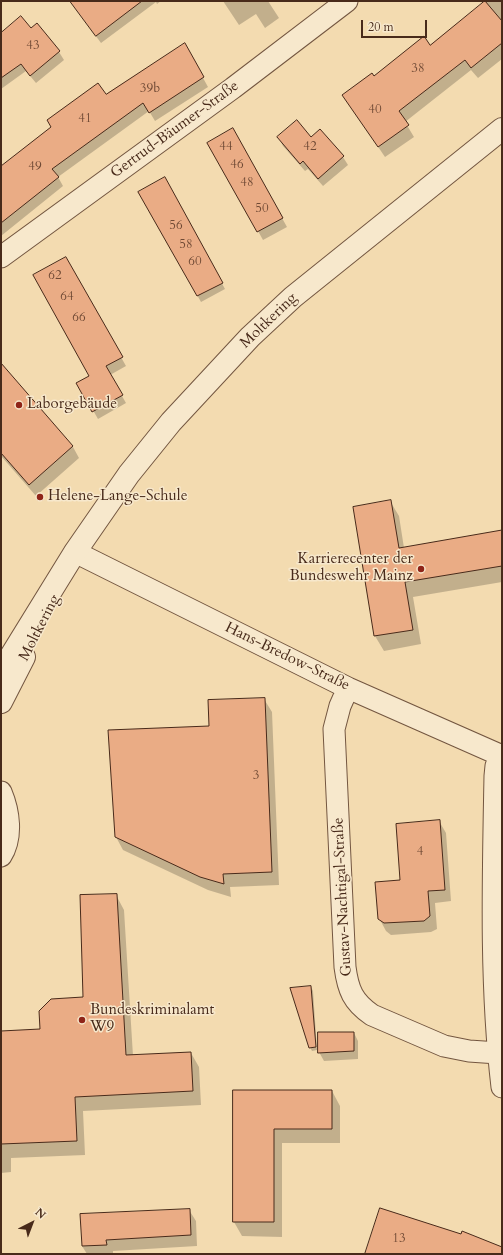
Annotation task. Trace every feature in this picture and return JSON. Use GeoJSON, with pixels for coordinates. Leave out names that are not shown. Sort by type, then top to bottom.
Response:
{"type":"FeatureCollection","features":[{"type":"Feature","properties":{"kind":"street","name":"Gertrud-Bäumer-Straße"},"geometry":{"type":"LineString","coordinates":[[1,257],[232,88],[347,1]]}},
{"type":"Feature","properties":{"kind":"street","name":"Moltkering"},"geometry":{"type":"LineString","coordinates":[[1,672],[76,552],[129,474],[166,428],[250,337],[293,297],[502,129]]}},
{"type":"Feature","properties":{"kind":"street","name":"Moltkering"},"geometry":{"type":"LineString","coordinates":[[1,702],[57,594],[76,552]]}},
{"type":"Feature","properties":{"kind":"street","name":"Hans-Bredow-Straße"},"geometry":{"type":"LineString","coordinates":[[76,552],[348,688],[501,755]]}},
{"type":"Feature","properties":{"kind":"street","name":"Gustav-Nachtigal-Straße"},"geometry":{"type":"LineString","coordinates":[[348,688],[340,706],[334,729],[345,967],[346,979],[350,990],[355,1000],[362,1008],[372,1015],[444,1046],[469,1051],[498,1053]]}},
{"type":"Feature","properties":{"kind":"street"},"geometry":{"type":"LineString","coordinates":[[501,755],[496,766],[495,776],[492,897],[495,1006],[502,1087]]}},
{"type":"Feature","properties":{"kind":"street"},"geometry":{"type":"LineString","coordinates":[[1,792],[6,808],[8,822],[8,832],[1,856]]}},
{"type":"Feature","properties":{"kind":"building"},"geometry":{"type":"Polygon","coordinates":[[[70,1],[142,1],[96,36],[70,1]]]}},
{"type":"Feature","properties":{"kind":"building"},"geometry":{"type":"Polygon","coordinates":[[[485,1],[502,21],[502,43],[471,68],[465,60],[399,111],[409,125],[378,147],[342,95],[372,73],[374,76],[424,36],[430,45],[485,1]]]}},
{"type":"Feature","properties":{"kind":"building"},"geometry":{"type":"Polygon","coordinates":[[[21,16],[31,28],[37,23],[60,51],[30,76],[21,64],[1,78],[1,33],[21,16]]]}},
{"type":"Feature","properties":{"kind":"building"},"geometry":{"type":"Polygon","coordinates":[[[185,43],[204,77],[149,113],[143,103],[52,169],[59,177],[1,223],[1,166],[51,127],[47,120],[98,83],[106,94],[185,43]]]}},
{"type":"Feature","properties":{"kind":"building"},"geometry":{"type":"Polygon","coordinates":[[[297,120],[311,137],[320,129],[344,156],[318,179],[303,161],[300,164],[277,137],[297,120]]]}},
{"type":"Feature","properties":{"kind":"building"},"geometry":{"type":"Polygon","coordinates":[[[233,128],[283,218],[257,232],[207,143],[233,128]]]}},
{"type":"Feature","properties":{"kind":"building"},"geometry":{"type":"Polygon","coordinates":[[[165,177],[223,283],[197,296],[138,192],[165,177]]]}},
{"type":"Feature","properties":{"kind":"building"},"geometry":{"type":"Polygon","coordinates":[[[66,257],[123,357],[106,366],[123,395],[92,412],[76,383],[89,376],[33,275],[66,257]]]}},
{"type":"Feature","properties":{"kind":"building","name":"Laborgebäude"},"geometry":{"type":"Polygon","coordinates":[[[1,363],[73,446],[29,485],[1,453],[1,363]]]}},
{"type":"Feature","properties":{"kind":"building","name":"Karrierecenter der Bundeswehr Mainz"},"geometry":{"type":"Polygon","coordinates":[[[391,500],[399,548],[502,530],[502,566],[405,582],[413,630],[374,636],[353,507],[391,500]]]}},
{"type":"Feature","properties":{"kind":"building"},"geometry":{"type":"Polygon","coordinates":[[[265,698],[272,872],[223,874],[224,884],[200,877],[115,837],[108,730],[209,726],[208,700],[265,698]]]}},
{"type":"Feature","properties":{"kind":"building"},"geometry":{"type":"Polygon","coordinates":[[[440,820],[445,890],[428,891],[430,916],[424,921],[384,923],[378,919],[375,882],[400,880],[396,824],[440,820]]]}},
{"type":"Feature","properties":{"kind":"building","name":"Bundeskriminalamt W9"},"geometry":{"type":"Polygon","coordinates":[[[117,894],[126,1055],[191,1052],[193,1091],[75,1097],[77,1141],[1,1144],[1,1031],[40,1029],[39,1011],[51,999],[83,997],[80,895],[117,894]]]}},
{"type":"Feature","properties":{"kind":"building"},"geometry":{"type":"Polygon","coordinates":[[[311,986],[316,1047],[309,1048],[290,988],[311,986]]]}},
{"type":"Feature","properties":{"kind":"building"},"geometry":{"type":"Polygon","coordinates":[[[318,1032],[354,1032],[354,1051],[318,1053],[318,1032]]]}},
{"type":"Feature","properties":{"kind":"building"},"geometry":{"type":"Polygon","coordinates":[[[233,1090],[332,1090],[332,1129],[274,1129],[274,1222],[233,1222],[233,1090]]]}},
{"type":"Feature","properties":{"kind":"building"},"geometry":{"type":"Polygon","coordinates":[[[380,1208],[461,1234],[462,1231],[502,1247],[502,1254],[365,1254],[380,1208]]]}},
{"type":"Feature","properties":{"kind":"building"},"geometry":{"type":"Polygon","coordinates":[[[190,1209],[191,1235],[106,1240],[107,1245],[82,1246],[80,1214],[190,1209]]]}},
{"type":"Feature","properties":{"kind":"place","name":"Laborgebäude"},"geometry":{"type":"Point","coordinates":[19,405]}},
{"type":"Feature","properties":{"kind":"place","name":"Helene-Lange-Schule"},"geometry":{"type":"Point","coordinates":[40,497]}},
{"type":"Feature","properties":{"kind":"place","name":"Karrierecenter der Bundeswehr Mainz"},"geometry":{"type":"Point","coordinates":[421,569]}},
{"type":"Feature","properties":{"kind":"place","name":"Bundeskriminalamt W9"},"geometry":{"type":"Point","coordinates":[82,1020]}}]}
